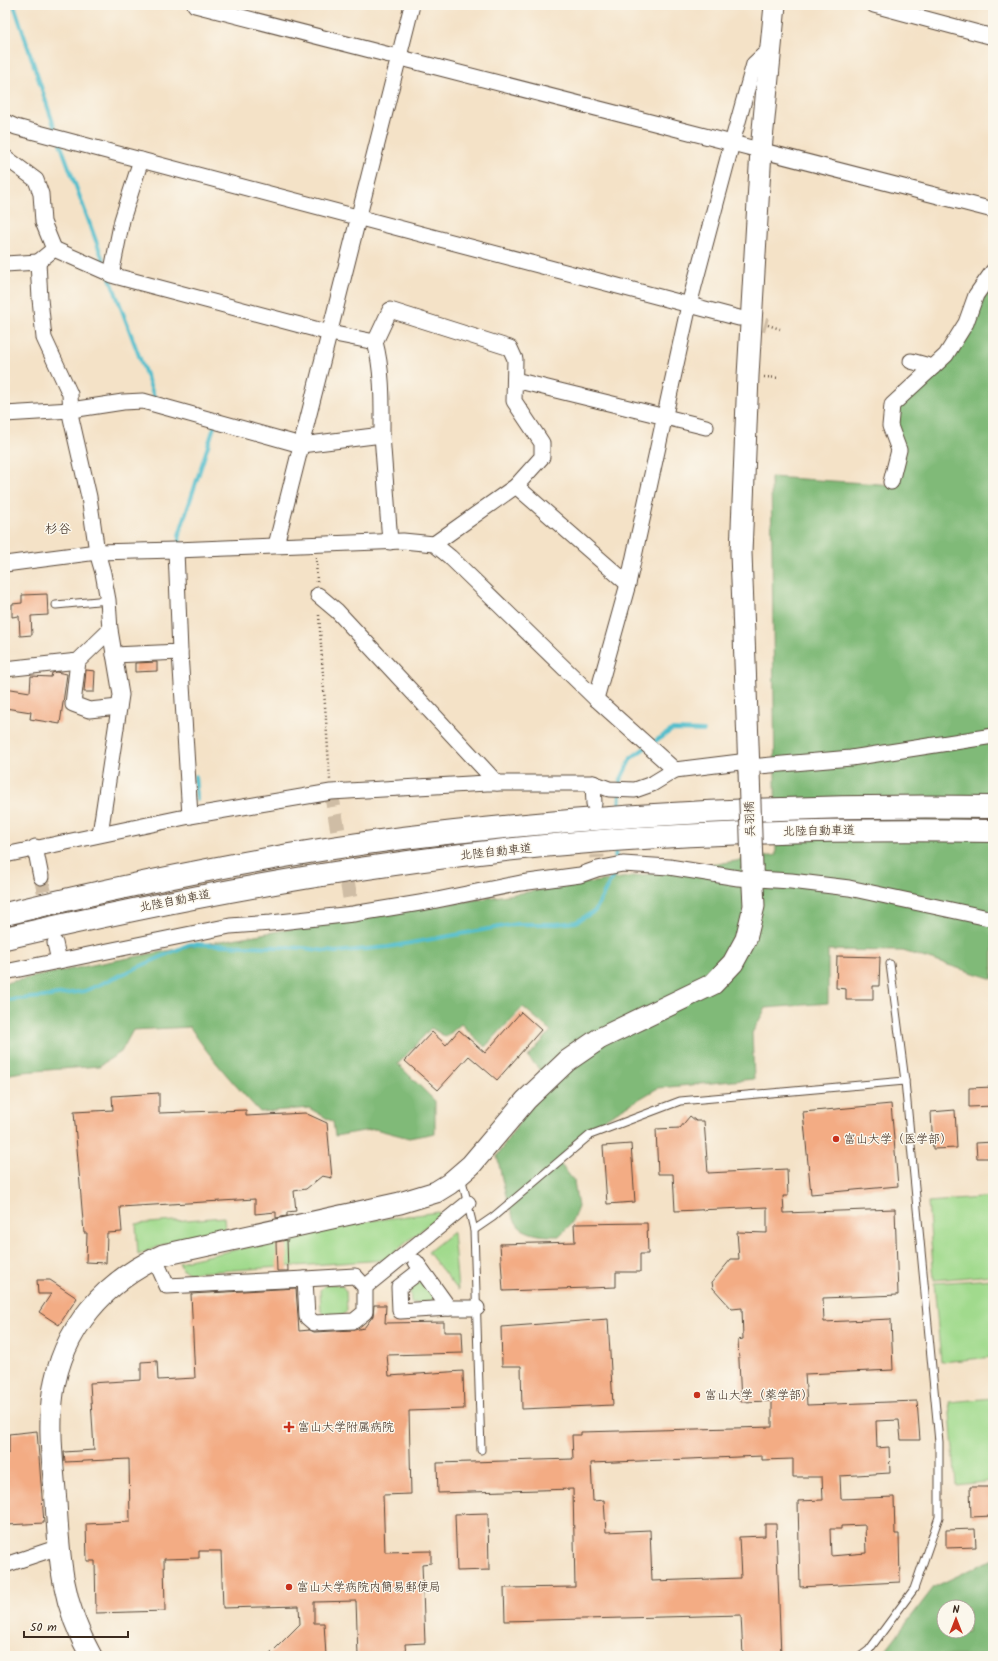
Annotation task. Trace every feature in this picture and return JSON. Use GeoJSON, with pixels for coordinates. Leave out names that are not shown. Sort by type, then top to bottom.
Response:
{"type":"FeatureCollection","features":[{"type":"Feature","properties":{"kind":"highway","name":"北陸自動車道"},"geometry":{"type":"LineString","coordinates":[[5,914],[102,891],[304,853],[401,838],[507,826],[712,810],[820,807],[993,807]]}},
{"type":"Feature","properties":{"kind":"highway","name":"北陸自動車道"},"geometry":{"type":"LineString","coordinates":[[5,938],[126,911],[302,878],[403,863],[512,850],[611,840],[716,834],[827,830],[993,831]]}},
{"type":"Feature","properties":{"kind":"street"},"geometry":{"type":"LineString","coordinates":[[195,5],[993,210]]}},
{"type":"Feature","properties":{"kind":"street"},"geometry":{"type":"LineString","coordinates":[[276,545],[412,5]]}},
{"type":"Feature","properties":{"kind":"street","name":"呉羽橋"},"geometry":{"type":"LineString","coordinates":[[91,1656],[78,1632],[68,1605],[63,1579],[59,1547],[52,1439],[53,1393],[60,1363],[76,1328],[97,1301],[118,1282],[163,1255],[400,1203],[436,1192],[471,1166],[526,1100],[567,1061],[600,1039],[713,984],[733,963],[746,939],[754,906],[741,553],[748,376],[761,150],[776,5]]}},
{"type":"Feature","properties":{"kind":"street"},"geometry":{"type":"LineString","coordinates":[[874,5],[993,37]]}},
{"type":"Feature","properties":{"kind":"street"},"geometry":{"type":"LineString","coordinates":[[596,699],[628,584],[689,305],[732,143],[754,64],[771,48]]}},
{"type":"Feature","properties":{"kind":"street"},"geometry":{"type":"LineString","coordinates":[[5,122],[16,127],[739,318]]}},
{"type":"Feature","properties":{"kind":"street"},"geometry":{"type":"LineString","coordinates":[[5,157],[36,180],[41,194],[43,222],[54,249],[111,275],[330,333],[375,342]]}},
{"type":"Feature","properties":{"kind":"street"},"geometry":{"type":"LineString","coordinates":[[111,275],[122,220],[141,160]]}},
{"type":"Feature","properties":{"kind":"street"},"geometry":{"type":"LineString","coordinates":[[5,264],[38,262],[54,249]]}},
{"type":"Feature","properties":{"kind":"street"},"geometry":{"type":"LineString","coordinates":[[38,262],[44,338],[70,394],[71,410],[97,552],[108,600],[110,630],[121,695],[100,834]]}},
{"type":"Feature","properties":{"kind":"street"},"geometry":{"type":"LineString","coordinates":[[891,482],[899,450],[890,426],[892,405],[946,355],[966,324],[976,295],[993,270]]}},
{"type":"Feature","properties":{"kind":"street"},"geometry":{"type":"LineString","coordinates":[[390,542],[382,435],[381,384],[378,353],[375,342],[390,310],[510,348],[515,359],[514,401],[542,443],[542,457],[516,486],[434,544]]}},
{"type":"Feature","properties":{"kind":"street"},"geometry":{"type":"LineString","coordinates":[[911,361],[933,367]]}},
{"type":"Feature","properties":{"kind":"street"},"geometry":{"type":"LineString","coordinates":[[515,380],[706,427]]}},
{"type":"Feature","properties":{"kind":"street"},"geometry":{"type":"LineString","coordinates":[[5,414],[71,410],[123,402],[143,401],[301,445],[382,435]]}},
{"type":"Feature","properties":{"kind":"street"},"geometry":{"type":"LineString","coordinates":[[516,486],[628,584]]}},
{"type":"Feature","properties":{"kind":"street"},"geometry":{"type":"LineString","coordinates":[[5,564],[97,552],[390,542],[434,544],[459,565],[596,699],[675,770]]}},
{"type":"Feature","properties":{"kind":"street"},"geometry":{"type":"LineString","coordinates":[[176,550],[180,652],[190,816]]}},
{"type":"Feature","properties":{"kind":"street"},"geometry":{"type":"LineString","coordinates":[[318,595],[337,611],[497,783]]}},
{"type":"Feature","properties":{"kind":"street"},"geometry":{"type":"LineString","coordinates":[[5,669],[78,661],[110,630]]}},
{"type":"Feature","properties":{"kind":"street"},"geometry":{"type":"LineString","coordinates":[[114,655],[180,652]]}},
{"type":"Feature","properties":{"kind":"street"},"geometry":{"type":"LineString","coordinates":[[78,661],[73,704],[88,710],[119,708]]}},
{"type":"Feature","properties":{"kind":"street"},"geometry":{"type":"LineString","coordinates":[[5,855],[35,847],[190,816],[331,792],[497,783],[593,783],[610,789],[635,790],[652,784],[675,770],[851,758],[993,736]]}},
{"type":"Feature","properties":{"kind":"street"},"geometry":{"type":"LineString","coordinates":[[593,783],[594,804]]}},
{"type":"Feature","properties":{"kind":"street"},"geometry":{"type":"LineString","coordinates":[[35,847],[41,877]]}},
{"type":"Feature","properties":{"kind":"street"},"geometry":{"type":"LineString","coordinates":[[5,972],[230,926],[271,923],[385,909],[521,883],[580,875],[597,864],[668,867],[738,878],[752,873],[791,881],[849,888],[993,919]]}},
{"type":"Feature","properties":{"kind":"street"},"geometry":{"type":"LineString","coordinates":[[55,943],[59,961]]}},
{"type":"Feature","properties":{"kind":"street"},"geometry":{"type":"LineString","coordinates":[[365,1287],[468,1203]]}},
{"type":"Feature","properties":{"kind":"street"},"geometry":{"type":"LineString","coordinates":[[408,1252],[449,1308]]}},
{"type":"Feature","properties":{"kind":"street"},"geometry":{"type":"LineString","coordinates":[[155,1259],[167,1286],[355,1276],[365,1287],[365,1312],[354,1321],[314,1323],[307,1317],[305,1279]]}},
{"type":"Feature","properties":{"kind":"street"},"geometry":{"type":"LineString","coordinates":[[421,1270],[399,1287],[400,1311],[477,1308]]}},
{"type":"Feature","properties":{"kind":"street"},"geometry":{"type":"LineString","coordinates":[[5,1565],[59,1547]]}},
{"type":"Feature","properties":{"kind":"lane"},"geometry":{"type":"LineString","coordinates":[[56,605],[108,600]]}},
{"type":"Feature","properties":{"kind":"lane"},"geometry":{"type":"LineString","coordinates":[[861,1656],[869,1650],[914,1589],[939,1518],[939,1442],[905,1081],[890,964]]}},
{"type":"Feature","properties":{"kind":"lane"},"geometry":{"type":"LineString","coordinates":[[474,1230],[492,1217],[590,1135],[680,1101],[905,1081]]}},
{"type":"Feature","properties":{"kind":"lane"},"geometry":{"type":"LineString","coordinates":[[461,1174],[474,1230],[481,1450]]}},
{"type":"Feature","properties":{"kind":"path"},"geometry":{"type":"LineString","coordinates":[[767,325],[780,328]]}},
{"type":"Feature","properties":{"kind":"path"},"geometry":{"type":"LineString","coordinates":[[315,545],[331,792]]}},
{"type":"Feature","properties":{"kind":"green space"},"geometry":{"type":"Polygon","coordinates":[[[993,286],[993,979],[903,951],[828,950],[828,1003],[766,1008],[752,1033],[754,1079],[658,1088],[586,1130],[557,1160],[574,1181],[578,1207],[571,1224],[559,1236],[545,1236],[531,1233],[517,1225],[509,1207],[497,1156],[521,1119],[552,1083],[528,1057],[551,1031],[523,1007],[485,1047],[461,1024],[446,1037],[431,1028],[398,1064],[435,1101],[435,1133],[409,1138],[375,1129],[335,1136],[333,1122],[309,1108],[260,1112],[214,1060],[190,1027],[133,1030],[121,1052],[99,1066],[22,1072],[5,1075],[5,983],[197,945],[293,929],[486,898],[776,855],[771,477],[895,485],[895,413],[993,286]]]}},
{"type":"Feature","properties":{"kind":"green space"},"geometry":{"type":"Polygon","coordinates":[[[993,1197],[993,1275],[934,1280],[928,1202],[993,1197]]]}},
{"type":"Feature","properties":{"kind":"green space"},"geometry":{"type":"Polygon","coordinates":[[[439,1212],[440,1215],[385,1260],[189,1273],[182,1269],[179,1262],[368,1221],[439,1212]]]}},
{"type":"Feature","properties":{"kind":"green space"},"geometry":{"type":"Polygon","coordinates":[[[224,1217],[225,1232],[165,1244],[138,1255],[136,1224],[224,1217]]]}},
{"type":"Feature","properties":{"kind":"green space"},"geometry":{"type":"Polygon","coordinates":[[[453,1232],[458,1290],[428,1252],[453,1232]]]}},
{"type":"Feature","properties":{"kind":"green space"},"geometry":{"type":"Polygon","coordinates":[[[993,1279],[993,1357],[941,1362],[934,1283],[993,1279]]]}},
{"type":"Feature","properties":{"kind":"green space"},"geometry":{"type":"Polygon","coordinates":[[[422,1280],[438,1302],[411,1303],[410,1289],[422,1280]]]}},
{"type":"Feature","properties":{"kind":"green space"},"geometry":{"type":"Polygon","coordinates":[[[325,1285],[341,1285],[346,1291],[347,1311],[342,1316],[326,1316],[321,1312],[320,1290],[325,1285]]]}},
{"type":"Feature","properties":{"kind":"green space"},"geometry":{"type":"Polygon","coordinates":[[[993,1398],[993,1481],[956,1485],[949,1402],[993,1398]]]}},
{"type":"Feature","properties":{"kind":"green space"},"geometry":{"type":"Polygon","coordinates":[[[993,1559],[993,1656],[881,1656],[934,1587],[993,1559]]]}},
{"type":"Feature","properties":{"kind":"building"},"geometry":{"type":"Polygon","coordinates":[[[47,594],[48,615],[31,616],[32,635],[20,636],[19,616],[12,617],[12,604],[22,603],[22,595],[47,594]]]}},
{"type":"Feature","properties":{"kind":"building"},"geometry":{"type":"Polygon","coordinates":[[[157,662],[157,671],[135,672],[135,663],[157,662]]]}},
{"type":"Feature","properties":{"kind":"building"},"geometry":{"type":"Polygon","coordinates":[[[86,670],[95,671],[94,692],[84,692],[86,670]]]}},
{"type":"Feature","properties":{"kind":"building"},"geometry":{"type":"Polygon","coordinates":[[[56,672],[67,674],[60,724],[30,719],[31,712],[5,708],[5,688],[30,692],[31,676],[51,677],[52,673],[56,672]]]}},
{"type":"Feature","properties":{"kind":"building"},"geometry":{"type":"Polygon","coordinates":[[[837,956],[880,957],[879,986],[873,986],[873,1000],[846,1000],[846,989],[836,988],[837,956]]]}},
{"type":"Feature","properties":{"kind":"building"},"geometry":{"type":"Polygon","coordinates":[[[521,1012],[541,1030],[497,1080],[469,1056],[438,1090],[405,1061],[432,1032],[446,1045],[459,1030],[485,1053],[521,1012]]]}},
{"type":"Feature","properties":{"kind":"building"},"geometry":{"type":"Polygon","coordinates":[[[993,1087],[993,1106],[969,1107],[969,1088],[993,1087]]]}},
{"type":"Feature","properties":{"kind":"building"},"geometry":{"type":"Polygon","coordinates":[[[159,1093],[159,1113],[246,1110],[246,1116],[305,1113],[327,1123],[332,1178],[322,1176],[306,1189],[294,1191],[296,1211],[287,1212],[287,1216],[276,1218],[276,1212],[255,1214],[255,1199],[120,1207],[122,1232],[107,1233],[106,1263],[86,1262],[87,1233],[84,1233],[74,1112],[113,1110],[112,1096],[159,1093]]]}},
{"type":"Feature","properties":{"kind":"building"},"geometry":{"type":"Polygon","coordinates":[[[891,1104],[898,1186],[811,1194],[803,1112],[891,1104]]]}},
{"type":"Feature","properties":{"kind":"building"},"geometry":{"type":"Polygon","coordinates":[[[955,1110],[957,1148],[933,1149],[931,1112],[955,1110]]]}},
{"type":"Feature","properties":{"kind":"building"},"geometry":{"type":"Polygon","coordinates":[[[690,1116],[696,1121],[704,1121],[708,1173],[787,1169],[788,1196],[783,1196],[784,1213],[895,1209],[898,1295],[823,1298],[824,1322],[891,1319],[893,1370],[805,1374],[807,1405],[917,1401],[920,1440],[901,1440],[899,1420],[876,1421],[877,1448],[889,1447],[890,1473],[840,1476],[841,1499],[894,1497],[895,1534],[899,1534],[900,1582],[800,1587],[798,1501],[823,1500],[822,1477],[793,1477],[793,1459],[762,1460],[762,1456],[591,1463],[593,1501],[604,1500],[606,1532],[650,1530],[652,1581],[741,1578],[739,1537],[765,1536],[765,1524],[776,1524],[781,1656],[743,1656],[741,1615],[505,1621],[504,1588],[575,1587],[573,1489],[438,1493],[437,1463],[573,1459],[572,1435],[581,1435],[581,1432],[772,1427],[772,1401],[741,1402],[738,1340],[743,1339],[742,1308],[732,1309],[713,1288],[712,1282],[731,1259],[739,1259],[737,1232],[767,1233],[767,1207],[675,1211],[673,1174],[658,1174],[656,1129],[680,1128],[690,1116]],[[865,1525],[841,1526],[841,1529],[830,1529],[831,1556],[866,1553],[865,1525]]]}},
{"type":"Feature","properties":{"kind":"building"},"geometry":{"type":"Polygon","coordinates":[[[993,1142],[993,1158],[977,1158],[976,1143],[993,1142]]]}},
{"type":"Feature","properties":{"kind":"building"},"geometry":{"type":"Polygon","coordinates":[[[631,1144],[635,1202],[607,1204],[603,1146],[631,1144]]]}},
{"type":"Feature","properties":{"kind":"building"},"geometry":{"type":"Polygon","coordinates":[[[647,1223],[648,1254],[640,1254],[640,1272],[616,1272],[616,1287],[503,1291],[500,1244],[575,1242],[574,1224],[647,1223]]]}},
{"type":"Feature","properties":{"kind":"building"},"geometry":{"type":"Polygon","coordinates":[[[287,1240],[288,1271],[277,1271],[276,1242],[287,1240]]]}},
{"type":"Feature","properties":{"kind":"building"},"geometry":{"type":"Polygon","coordinates":[[[37,1280],[50,1280],[77,1298],[59,1325],[39,1312],[51,1294],[38,1294],[37,1280]]]}},
{"type":"Feature","properties":{"kind":"building"},"geometry":{"type":"Polygon","coordinates":[[[296,1288],[299,1331],[310,1330],[314,1332],[364,1328],[373,1316],[374,1305],[386,1305],[385,1323],[444,1322],[444,1332],[462,1332],[463,1353],[387,1355],[389,1376],[463,1371],[464,1409],[409,1411],[411,1494],[383,1495],[385,1552],[431,1551],[431,1563],[422,1564],[425,1643],[405,1644],[406,1656],[358,1656],[356,1601],[314,1602],[314,1623],[324,1623],[326,1656],[268,1656],[300,1624],[299,1606],[223,1608],[221,1551],[199,1551],[199,1558],[164,1559],[165,1611],[96,1613],[95,1561],[87,1561],[86,1524],[130,1522],[129,1459],[65,1462],[64,1452],[94,1450],[90,1383],[141,1380],[141,1362],[157,1361],[158,1380],[195,1378],[191,1294],[296,1288]]]}},
{"type":"Feature","properties":{"kind":"building"},"geometry":{"type":"Polygon","coordinates":[[[608,1319],[613,1405],[522,1409],[521,1366],[502,1366],[501,1327],[608,1319]]]}},
{"type":"Feature","properties":{"kind":"building"},"geometry":{"type":"Polygon","coordinates":[[[37,1431],[44,1523],[7,1525],[5,1454],[9,1453],[9,1434],[37,1431]]]}},
{"type":"Feature","properties":{"kind":"building"},"geometry":{"type":"Polygon","coordinates":[[[970,1487],[991,1487],[992,1516],[971,1517],[970,1487]]]}},
{"type":"Feature","properties":{"kind":"building"},"geometry":{"type":"Polygon","coordinates":[[[488,1513],[489,1570],[457,1571],[455,1514],[488,1513]]]}},
{"type":"Feature","properties":{"kind":"building"},"geometry":{"type":"Polygon","coordinates":[[[975,1529],[976,1547],[946,1548],[946,1530],[975,1529]]]}},
{"type":"Feature","properties":{"kind":"waterway"},"geometry":{"type":"LineString","coordinates":[[14,5],[57,135]]}},
{"type":"Feature","properties":{"kind":"waterway"},"geometry":{"type":"LineString","coordinates":[[60,143],[106,268]]}},
{"type":"Feature","properties":{"kind":"waterway"},"geometry":{"type":"LineString","coordinates":[[110,278],[155,399],[157,399]]}},
{"type":"Feature","properties":{"kind":"waterway"},"geometry":{"type":"LineString","coordinates":[[180,548],[179,535],[215,424]]}},
{"type":"Feature","properties":{"kind":"waterway"},"geometry":{"type":"LineString","coordinates":[[651,744],[672,730],[704,731]]}},
{"type":"Feature","properties":{"kind":"waterway"},"geometry":{"type":"LineString","coordinates":[[620,786],[620,781],[631,758],[645,748]]}},
{"type":"Feature","properties":{"kind":"waterway"},"geometry":{"type":"LineString","coordinates":[[195,776],[197,799]]}},
{"type":"Feature","properties":{"kind":"waterway"},"geometry":{"type":"LineString","coordinates":[[619,812],[620,792]]}},
{"type":"Feature","properties":{"kind":"waterway"},"geometry":{"type":"LineString","coordinates":[[615,862],[616,846]]}},
{"type":"Feature","properties":{"kind":"waterway"},"geometry":{"type":"LineString","coordinates":[[5,1000],[43,997],[85,991],[190,944],[303,948],[335,952],[388,947],[516,924],[557,924],[576,922],[595,911],[615,872],[615,868]]}},
{"type":"Feature","properties":{"kind":"tunnel"},"geometry":{"type":"LineString","coordinates":[[742,318],[767,325]]}},
{"type":"Feature","properties":{"kind":"tunnel"},"geometry":{"type":"LineString","coordinates":[[331,792],[353,914]]}},
{"type":"Feature","properties":{"kind":"tunnel"},"geometry":{"type":"LineString","coordinates":[[594,809],[597,858]]}},
{"type":"Feature","properties":{"kind":"tunnel"},"geometry":{"type":"LineString","coordinates":[[41,877],[54,936]]}},
{"type":"Feature","properties":{"kind":"place","name":"富山大学（医学部）"},"geometry":{"type":"Point","coordinates":[836,1139]}},
{"type":"Feature","properties":{"kind":"place","name":"富山大学（薬学部）"},"geometry":{"type":"Point","coordinates":[697,1395]}},
{"type":"Feature","properties":{"kind":"place","name":"富山大学附属病院"},"geometry":{"type":"Point","coordinates":[289,1427]}},
{"type":"Feature","properties":{"kind":"place","name":"富山大学病院内簡易郵便局"},"geometry":{"type":"Point","coordinates":[289,1587]}},
{"type":"Feature","properties":{"kind":"district","name":"杉谷"},"geometry":{"type":"Point","coordinates":[58,529]}}]}
